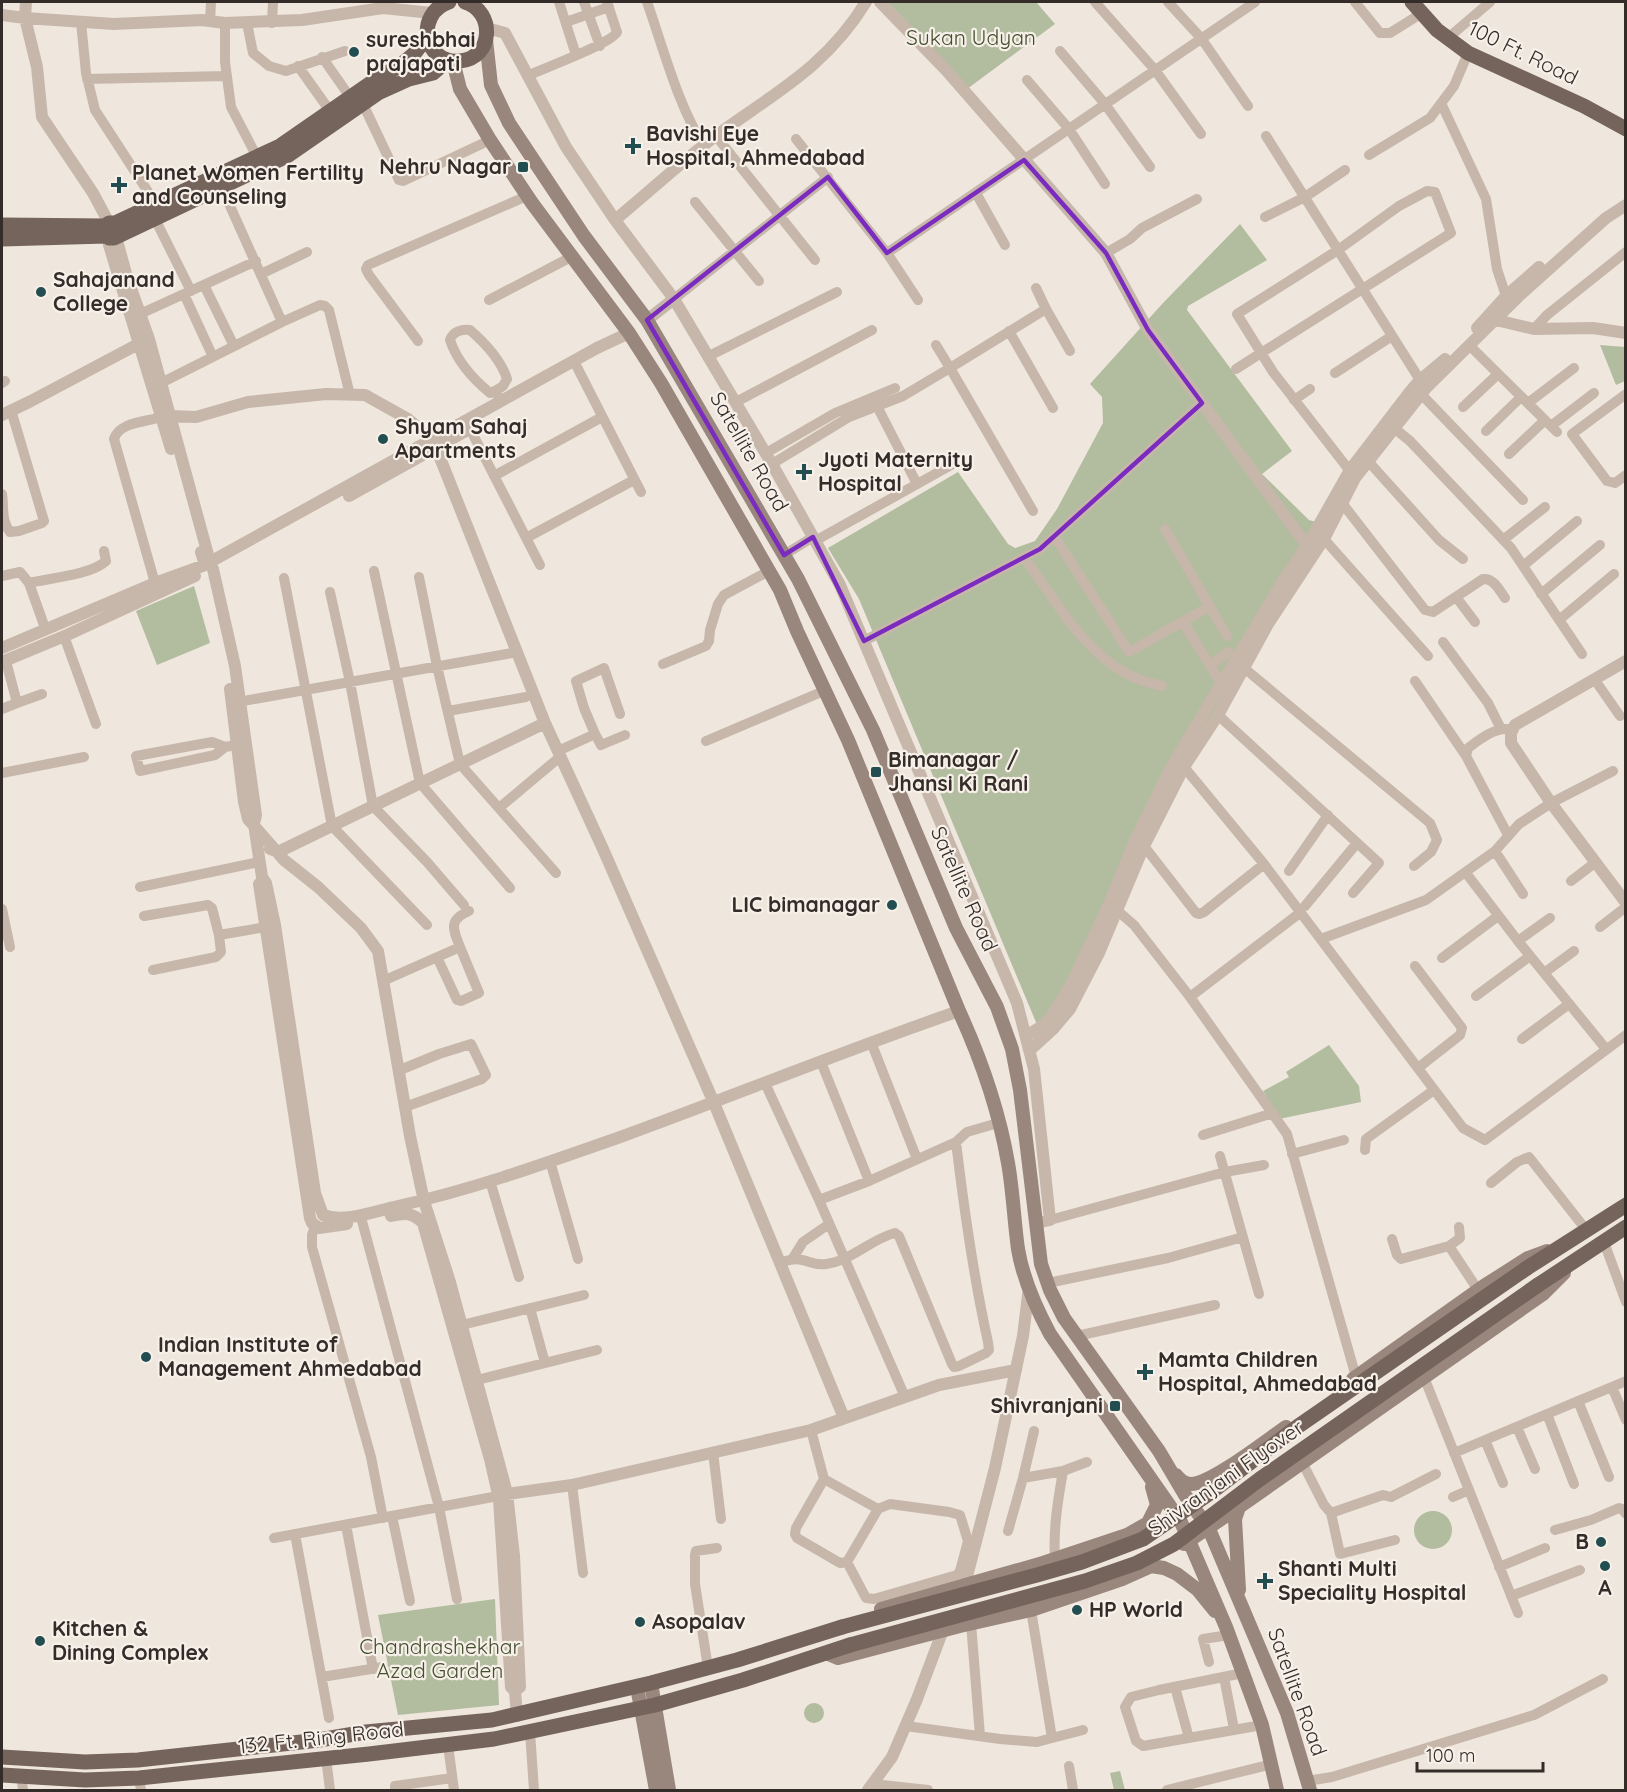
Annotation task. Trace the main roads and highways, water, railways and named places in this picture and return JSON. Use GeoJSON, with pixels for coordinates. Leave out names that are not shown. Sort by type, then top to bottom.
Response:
{"type":"FeatureCollection","features":[{"type":"Feature","properties":{"kind":"main road"},"geometry":{"type":"LineString","coordinates":[[156,211],[222,188],[287,156],[414,54],[424,41],[434,8],[449,2]]}},
{"type":"Feature","properties":{"kind":"main road"},"geometry":{"type":"LineString","coordinates":[[465,2],[475,6],[486,29]]}},
{"type":"Feature","properties":{"kind":"main road"},"geometry":{"type":"LineString","coordinates":[[427,34],[431,47],[436,52],[450,60],[467,60],[479,52],[492,2]]}},
{"type":"Feature","properties":{"kind":"main road","name":"100 Ft. Road"},"geometry":{"type":"LineString","coordinates":[[1417,7],[1437,30],[1468,53],[1584,106],[1626,129]]}},
{"type":"Feature","properties":{"kind":"main road","name":"Satellite Road"},"geometry":{"type":"LineString","coordinates":[[486,29],[491,85],[509,123],[584,236],[647,320],[798,579],[873,730],[956,928],[996,1006],[1012,1049],[1020,1090],[1041,1264],[1048,1283],[1064,1318],[1159,1451],[1185,1495],[1209,1528],[1287,1713],[1309,1786]]}},
{"type":"Feature","properties":{"kind":"main road"},"geometry":{"type":"LineString","coordinates":[[2,239],[111,231],[156,211],[280,146],[330,111],[409,79],[433,73],[450,60]]}},
{"type":"Feature","properties":{"kind":"main road","name":"Satellite Road"},"geometry":{"type":"LineString","coordinates":[[450,60],[460,89],[490,140],[527,196],[629,333],[661,383],[780,590],[826,690],[973,1040],[1008,1161],[1018,1251],[1039,1312],[1050,1334],[1181,1522],[1228,1631],[1262,1725],[1277,1791]]}},
{"type":"Feature","properties":{"kind":"main road"},"geometry":{"type":"LineString","coordinates":[[2,225],[111,231]]}},
{"type":"Feature","properties":{"kind":"main road"},"geometry":{"type":"LineString","coordinates":[[836,1629],[843,1621],[1055,1559],[1127,1534],[1148,1523],[1478,1290],[1528,1258],[1568,1243],[1626,1205]]}},
{"type":"Feature","properties":{"kind":"main road"},"geometry":{"type":"LineString","coordinates":[[826,1653],[838,1658],[971,1623],[1031,1610],[1122,1579],[1151,1566],[1209,1528],[1543,1294],[1576,1261],[1626,1227]]}},
{"type":"Feature","properties":{"kind":"main road","name":"Shivranjani Flyover"},"geometry":{"type":"LineString","coordinates":[[836,1629],[1082,1562],[1143,1539],[1210,1493],[1297,1427],[1527,1268],[1568,1243]]}},
{"type":"Feature","properties":{"kind":"main road","name":"Shivranjani Flyover"},"geometry":{"type":"LineString","coordinates":[[826,1653],[1085,1581],[1137,1563],[1174,1544],[1260,1479],[1538,1285],[1576,1261]]}},
{"type":"Feature","properties":{"kind":"main road"},"geometry":{"type":"LineString","coordinates":[[1159,1451],[1180,1480],[1190,1485],[1208,1480]]}},
{"type":"Feature","properties":{"kind":"main road"},"geometry":{"type":"LineString","coordinates":[[1140,1463],[1154,1491],[1157,1506],[1148,1523]]}},
{"type":"Feature","properties":{"kind":"main road"},"geometry":{"type":"LineString","coordinates":[[1239,1507],[1234,1519],[1239,1602]]}},
{"type":"Feature","properties":{"kind":"main road"},"geometry":{"type":"LineString","coordinates":[[1151,1566],[1164,1568],[1177,1574],[1198,1590],[1228,1631]]}},
{"type":"Feature","properties":{"kind":"main road","name":"132 Ft. Ring Road"},"geometry":{"type":"LineString","coordinates":[[2,1757],[85,1762],[138,1760],[319,1740],[366,1732],[492,1720],[644,1685],[836,1629]]}},
{"type":"Feature","properties":{"kind":"main road","name":"132 Ft. Ring Road"},"geometry":{"type":"LineString","coordinates":[[2,1775],[22,1783],[85,1780],[140,1784],[326,1758],[448,1745],[531,1732],[649,1707],[826,1653]]}},
{"type":"Feature","properties":{"kind":"main road"},"geometry":{"type":"LineString","coordinates":[[644,1685],[669,1791]]}},
{"type":"Feature","properties":{"kind":"main road"},"geometry":{"type":"LineString","coordinates":[[649,1707],[656,1791]]}},
{"type":"Feature","properties":{"kind":"place","name":"sureshbhai prajapati"},"geometry":{"type":"Point","coordinates":[354,52]}},
{"type":"Feature","properties":{"kind":"place","name":"Bavishi Eye Hospital, Ahmedabad"},"geometry":{"type":"Point","coordinates":[633,146]}},
{"type":"Feature","properties":{"kind":"place","name":"Nehru Nagar"},"geometry":{"type":"Point","coordinates":[523,167]}},
{"type":"Feature","properties":{"kind":"place","name":"Planet Women Fertility and Counseling"},"geometry":{"type":"Point","coordinates":[119,185]}},
{"type":"Feature","properties":{"kind":"place","name":"Sahajanand College"},"geometry":{"type":"Point","coordinates":[41,292]}},
{"type":"Feature","properties":{"kind":"place","name":"Shyam Sahaj Apartments"},"geometry":{"type":"Point","coordinates":[383,439]}},
{"type":"Feature","properties":{"kind":"place","name":"Jyoti Maternity Hospital"},"geometry":{"type":"Point","coordinates":[804,472]}},
{"type":"Feature","properties":{"kind":"place","name":"Bimanagar / Jhansi Ki Rani"},"geometry":{"type":"Point","coordinates":[876,772]}},
{"type":"Feature","properties":{"kind":"place","name":"LIC bimanagar"},"geometry":{"type":"Point","coordinates":[892,905]}},
{"type":"Feature","properties":{"kind":"place","name":"Indian Institute of Management Ahmedabad"},"geometry":{"type":"Point","coordinates":[146,1357]}},
{"type":"Feature","properties":{"kind":"place","name":"Mamta Children Hospital, Ahmedabad"},"geometry":{"type":"Point","coordinates":[1145,1372]}},
{"type":"Feature","properties":{"kind":"place","name":"Shivranjani"},"geometry":{"type":"Point","coordinates":[1115,1406]}},
{"type":"Feature","properties":{"kind":"place","name":"B"},"geometry":{"type":"Point","coordinates":[1601,1542]}},
{"type":"Feature","properties":{"kind":"place","name":"A"},"geometry":{"type":"Point","coordinates":[1605,1566]}},
{"type":"Feature","properties":{"kind":"place","name":"Shanti Multi Speciality Hospital"},"geometry":{"type":"Point","coordinates":[1265,1581]}},
{"type":"Feature","properties":{"kind":"place","name":"HP World"},"geometry":{"type":"Point","coordinates":[1077,1610]}},
{"type":"Feature","properties":{"kind":"place","name":"Asopalav"},"geometry":{"type":"Point","coordinates":[640,1622]}},
{"type":"Feature","properties":{"kind":"place","name":"Kitchen & Dining Complex"},"geometry":{"type":"Point","coordinates":[40,1641]}},
{"type":"Feature","properties":{"kind":"park label","name":"Sukan Udyan"},"geometry":{"type":"Point","coordinates":[971,38]}},
{"type":"Feature","properties":{"kind":"park label","name":"Chandrashekhar Azad Garden"},"geometry":{"type":"Point","coordinates":[440,1659]}}]}
